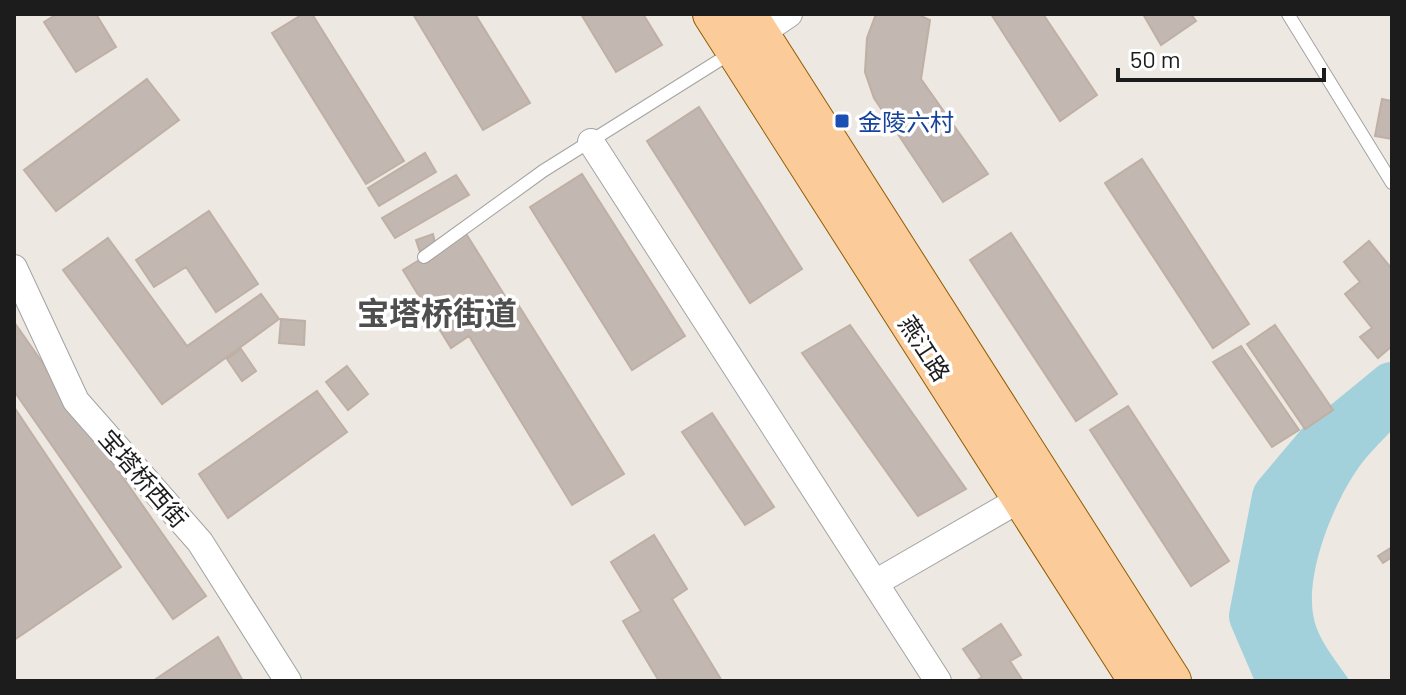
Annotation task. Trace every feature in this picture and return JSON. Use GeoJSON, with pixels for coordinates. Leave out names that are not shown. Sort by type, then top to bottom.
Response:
{"type":"FeatureCollection","features":[{"type":"Feature","properties":{"kind":"main road","name":"燕江路"},"geometry":{"type":"LineString","coordinates":[[713,14],[757,28],[1022,498],[1139,681]]}},
{"type":"Feature","properties":{"kind":"main road"},"geometry":{"type":"LineString","coordinates":[[757,28],[1171,681]]}},
{"type":"Feature","properties":{"kind":"street"},"geometry":{"type":"LineString","coordinates":[[591,142],[938,681]]}},
{"type":"Feature","properties":{"kind":"street","name":"宝塔桥西街"},"geometry":{"type":"LineString","coordinates":[[14,268],[76,401],[200,542],[288,681]]}},
{"type":"Feature","properties":{"kind":"street"},"geometry":{"type":"LineString","coordinates":[[875,583],[1022,498]]}},
{"type":"Feature","properties":{"kind":"lane"},"geometry":{"type":"LineString","coordinates":[[1288,14],[1392,183]]}},
{"type":"Feature","properties":{"kind":"lane"},"geometry":{"type":"LineString","coordinates":[[424,257],[543,171],[591,142],[757,28]]}},
{"type":"Feature","properties":{"kind":"water"},"geometry":{"type":"Polygon","coordinates":[[[1392,377],[1392,430],[1363,462],[1339,501],[1322,545],[1312,590],[1317,629],[1350,681],[1305,681],[1288,649],[1275,614],[1272,583],[1277,550],[1305,485],[1348,425],[1392,377]]]}},
{"type":"Feature","properties":{"kind":"building"},"geometry":{"type":"Polygon","coordinates":[[[57,14],[96,14],[116,47],[76,72],[44,22],[57,14]]]}},
{"type":"Feature","properties":{"kind":"building"},"geometry":{"type":"Polygon","coordinates":[[[303,14],[312,14],[404,161],[366,184],[272,33],[303,14]]]}},
{"type":"Feature","properties":{"kind":"building"},"geometry":{"type":"Polygon","coordinates":[[[413,14],[475,14],[530,103],[483,130],[413,14]]]}},
{"type":"Feature","properties":{"kind":"building"},"geometry":{"type":"Polygon","coordinates":[[[581,14],[643,14],[662,45],[616,72],[581,14]]]}},
{"type":"Feature","properties":{"kind":"building"},"geometry":{"type":"Polygon","coordinates":[[[876,14],[917,14],[930,20],[921,79],[988,174],[943,202],[874,98],[865,72],[867,38],[876,14]]]}},
{"type":"Feature","properties":{"kind":"building"},"geometry":{"type":"Polygon","coordinates":[[[991,14],[1043,14],[1097,95],[1060,121],[991,14]]]}},
{"type":"Feature","properties":{"kind":"building"},"geometry":{"type":"Polygon","coordinates":[[[1143,14],[1191,14],[1196,21],[1161,45],[1143,14]]]}},
{"type":"Feature","properties":{"kind":"building"},"geometry":{"type":"Polygon","coordinates":[[[147,79],[179,120],[56,211],[24,170],[147,79]]]}},
{"type":"Feature","properties":{"kind":"building"},"geometry":{"type":"Polygon","coordinates":[[[1382,99],[1392,101],[1392,139],[1375,136],[1382,99]]]}},
{"type":"Feature","properties":{"kind":"building"},"geometry":{"type":"Polygon","coordinates":[[[699,107],[802,269],[750,303],[647,141],[699,107]]]}},
{"type":"Feature","properties":{"kind":"building"},"geometry":{"type":"Polygon","coordinates":[[[425,153],[436,172],[379,206],[368,188],[425,153]]]}},
{"type":"Feature","properties":{"kind":"building"},"geometry":{"type":"Polygon","coordinates":[[[1142,159],[1249,324],[1213,348],[1105,183],[1142,159]]]}},
{"type":"Feature","properties":{"kind":"building"},"geometry":{"type":"Polygon","coordinates":[[[582,174],[685,336],[632,370],[530,207],[582,174]]]}},
{"type":"Feature","properties":{"kind":"building"},"geometry":{"type":"Polygon","coordinates":[[[456,175],[469,195],[395,238],[382,218],[456,175]]]}},
{"type":"Feature","properties":{"kind":"building"},"geometry":{"type":"Polygon","coordinates":[[[209,211],[258,284],[216,312],[186,267],[154,287],[136,260],[209,211]]]}},
{"type":"Feature","properties":{"kind":"building"},"geometry":{"type":"Polygon","coordinates":[[[465,232],[513,309],[519,306],[624,474],[572,505],[469,336],[451,348],[403,270],[465,232]]]}},
{"type":"Feature","properties":{"kind":"building"},"geometry":{"type":"Polygon","coordinates":[[[1011,233],[1117,394],[1076,421],[970,260],[1011,233]]]}},
{"type":"Feature","properties":{"kind":"building"},"geometry":{"type":"Polygon","coordinates":[[[433,234],[436,247],[420,252],[416,240],[433,234]]]}},
{"type":"Feature","properties":{"kind":"building"},"geometry":{"type":"Polygon","coordinates":[[[108,238],[187,346],[261,294],[279,319],[162,404],[63,270],[108,238]]]}},
{"type":"Feature","properties":{"kind":"building"},"geometry":{"type":"Polygon","coordinates":[[[1369,241],[1392,269],[1392,346],[1378,358],[1360,337],[1372,328],[1345,294],[1360,282],[1344,262],[1369,241]]]}},
{"type":"Feature","properties":{"kind":"building"},"geometry":{"type":"Polygon","coordinates":[[[281,319],[305,321],[304,345],[279,343],[281,319]]]}},
{"type":"Feature","properties":{"kind":"building"},"geometry":{"type":"Polygon","coordinates":[[[14,322],[206,596],[173,619],[14,391],[14,322]]]}},
{"type":"Feature","properties":{"kind":"building"},"geometry":{"type":"Polygon","coordinates":[[[850,325],[966,489],[918,516],[802,353],[850,325]]]}},
{"type":"Feature","properties":{"kind":"building"},"geometry":{"type":"Polygon","coordinates":[[[1275,325],[1333,410],[1305,429],[1247,344],[1275,325]]]}},
{"type":"Feature","properties":{"kind":"building"},"geometry":{"type":"Polygon","coordinates":[[[1241,346],[1299,430],[1272,447],[1213,362],[1241,346]]]}},
{"type":"Feature","properties":{"kind":"building"},"geometry":{"type":"Polygon","coordinates":[[[241,349],[256,371],[242,381],[227,359],[241,349]]]}},
{"type":"Feature","properties":{"kind":"building"},"geometry":{"type":"Polygon","coordinates":[[[347,366],[368,394],[348,410],[326,382],[347,366]]]}},
{"type":"Feature","properties":{"kind":"building"},"geometry":{"type":"Polygon","coordinates":[[[317,391],[347,432],[228,518],[199,474],[317,391]]]}},
{"type":"Feature","properties":{"kind":"building"},"geometry":{"type":"Polygon","coordinates":[[[1128,406],[1229,561],[1191,586],[1090,430],[1128,406]]]}},
{"type":"Feature","properties":{"kind":"building"},"geometry":{"type":"Polygon","coordinates":[[[14,407],[121,567],[14,640],[14,407]]]}},
{"type":"Feature","properties":{"kind":"building"},"geometry":{"type":"Polygon","coordinates":[[[712,413],[774,507],[745,525],[682,432],[712,413]]]}},
{"type":"Feature","properties":{"kind":"building"},"geometry":{"type":"Polygon","coordinates":[[[654,535],[687,589],[672,599],[722,681],[659,681],[623,621],[641,611],[611,562],[654,535]]]}},
{"type":"Feature","properties":{"kind":"building"},"geometry":{"type":"Polygon","coordinates":[[[1392,547],[1392,557],[1383,563],[1378,556],[1392,547]]]}},
{"type":"Feature","properties":{"kind":"building"},"geometry":{"type":"Polygon","coordinates":[[[1001,624],[1021,655],[1010,661],[1023,681],[975,681],[982,677],[963,649],[1001,624]]]}},
{"type":"Feature","properties":{"kind":"building"},"geometry":{"type":"Polygon","coordinates":[[[218,637],[243,681],[153,681],[218,637]]]}},
{"type":"Feature","properties":{"kind":"waterway"},"geometry":{"type":"LineString","coordinates":[[1282,681],[1254,616],[1277,497],[1320,446],[1392,387]]}},
{"type":"Feature","properties":{"kind":"place","name":"金陵六村"},"geometry":{"type":"Point","coordinates":[842,121]}},
{"type":"Feature","properties":{"kind":"district","name":"宝塔桥街道"},"geometry":{"type":"Point","coordinates":[437,312]}}]}
